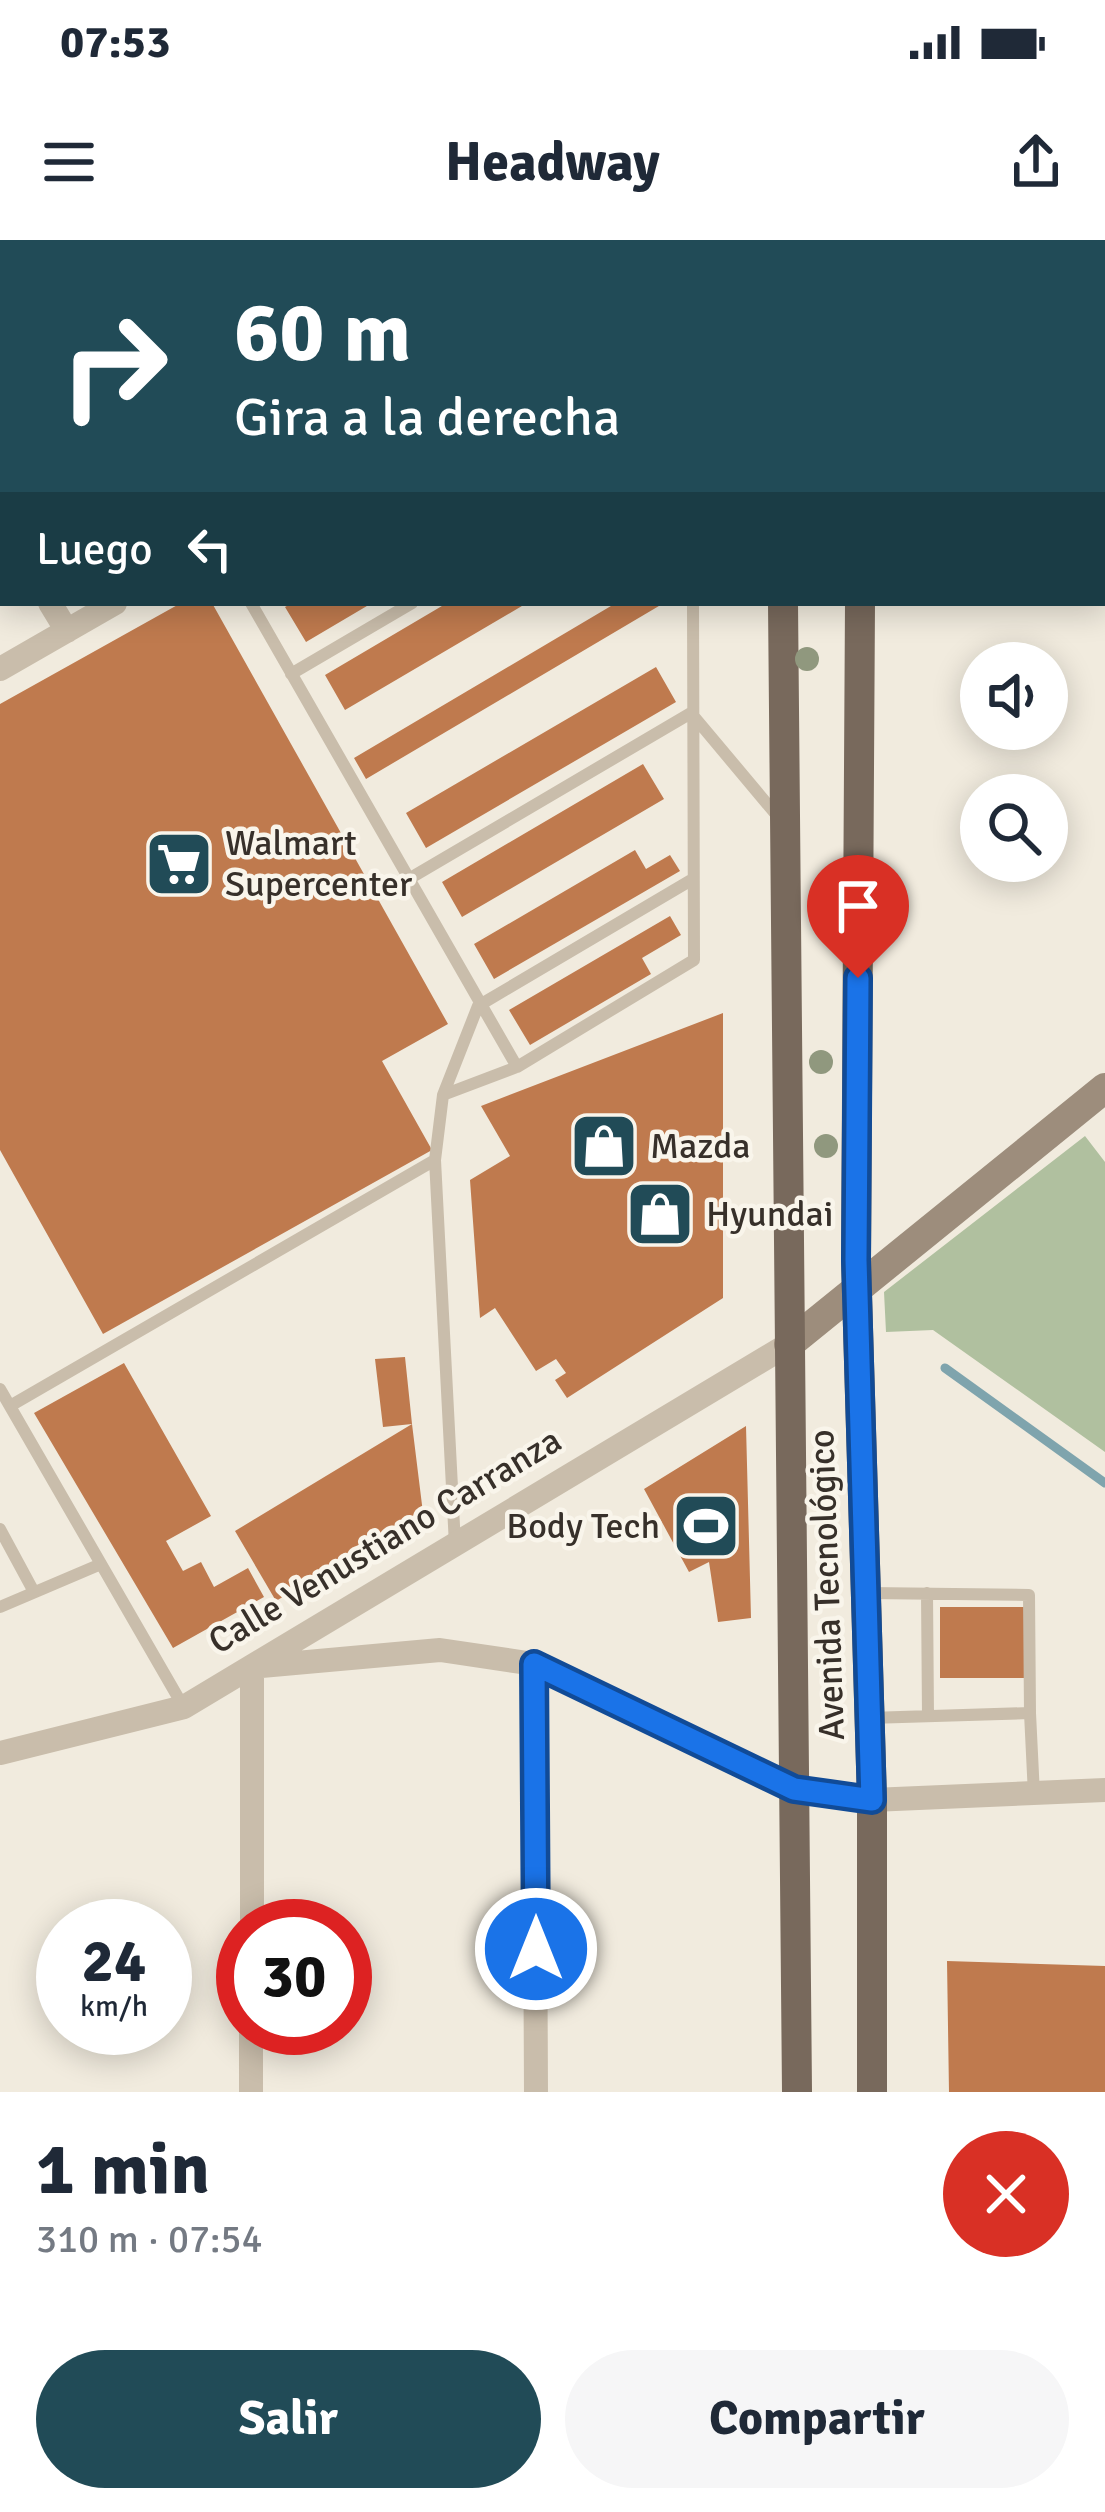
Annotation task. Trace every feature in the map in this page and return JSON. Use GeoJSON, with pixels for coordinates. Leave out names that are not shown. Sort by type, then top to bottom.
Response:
{"type":"FeatureCollection","features":[{"type":"Feature","properties":{"kind":"main road","name":"Avenida Tecnológico"},"geometry":{"type":"LineString","coordinates":[[783,606],[797,2092]]}},
{"type":"Feature","properties":{"kind":"main road","name":"Avenida Tecnológico"},"geometry":{"type":"LineString","coordinates":[[860,606],[856,1260],[872,1800],[872,2092]]}},
{"type":"Feature","properties":{"kind":"street"},"geometry":{"type":"LineString","coordinates":[[52,606],[67,631]]}},
{"type":"Feature","properties":{"kind":"street"},"geometry":{"type":"LineString","coordinates":[[0,669],[111,606]]}},
{"type":"Feature","properties":{"kind":"street"},"geometry":{"type":"LineString","coordinates":[[789,1343],[1102,1096]]}},
{"type":"Feature","properties":{"kind":"street","name":"Calle Venustiano Carranza"},"geometry":{"type":"LineString","coordinates":[[0,1754],[184,1707],[789,1343]]}},
{"type":"Feature","properties":{"kind":"street"},"geometry":{"type":"LineString","coordinates":[[251,1899],[252,1667],[440,1650],[534,1664],[794,1789],[872,1800],[1105,1790]]}},
{"type":"Feature","properties":{"kind":"street"},"geometry":{"type":"LineString","coordinates":[[534,1664],[536,2092]]}},
{"type":"Feature","properties":{"kind":"street"},"geometry":{"type":"LineString","coordinates":[[251,2055],[251,2092]]}},
{"type":"Feature","properties":{"kind":"lane"},"geometry":{"type":"LineString","coordinates":[[253,606],[517,1067]]}},
{"type":"Feature","properties":{"kind":"lane"},"geometry":{"type":"LineString","coordinates":[[291,674],[407,606]]}},
{"type":"Feature","properties":{"kind":"lane"},"geometry":{"type":"LineString","coordinates":[[443,1095],[517,1067],[694,960],[693,606]]}},
{"type":"Feature","properties":{"kind":"lane"},"geometry":{"type":"LineString","coordinates":[[407,880],[692,712]]}},
{"type":"Feature","properties":{"kind":"lane"},"geometry":{"type":"LineString","coordinates":[[692,712],[788,828]]}},
{"type":"Feature","properties":{"kind":"lane"},"geometry":{"type":"LineString","coordinates":[[455,1545],[435,1160],[443,1095],[478,1006],[693,879]]}},
{"type":"Feature","properties":{"kind":"lane"},"geometry":{"type":"LineString","coordinates":[[10,1406],[435,1160]]}},
{"type":"Feature","properties":{"kind":"lane"},"geometry":{"type":"LineString","coordinates":[[0,1389],[184,1707]]}},
{"type":"Feature","properties":{"kind":"lane"},"geometry":{"type":"LineString","coordinates":[[0,1529],[34,1592]]}},
{"type":"Feature","properties":{"kind":"lane"},"geometry":{"type":"LineString","coordinates":[[0,1607],[101,1564]]}},
{"type":"Feature","properties":{"kind":"lane"},"geometry":{"type":"LineString","coordinates":[[867,1593],[1029,1595],[1034,1795]]}},
{"type":"Feature","properties":{"kind":"lane"},"geometry":{"type":"LineString","coordinates":[[927,1594],[928,1715]]}},
{"type":"Feature","properties":{"kind":"lane"},"geometry":{"type":"LineString","coordinates":[[869,1718],[1030,1713]]}},
{"type":"Feature","properties":{"kind":"green space"},"geometry":{"type":"Polygon","coordinates":[[[1085,1136],[1105,1162],[1105,1452],[933,1330],[886,1332],[884,1292],[1085,1136]]]}},
{"type":"Feature","properties":{"kind":"building","name":"Walmart Supercenter"},"geometry":{"type":"Polygon","coordinates":[[[176,606],[214,606],[448,1024],[382,1061],[432,1150],[103,1334],[0,1150],[0,704],[176,606]]]}},
{"type":"Feature","properties":{"kind":"building"},"geometry":{"type":"Polygon","coordinates":[[[287,606],[367,606],[306,642],[287,606]]]}},
{"type":"Feature","properties":{"kind":"building"},"geometry":{"type":"Polygon","coordinates":[[[442,606],[522,606],[345,710],[325,675],[442,606]]]}},
{"type":"Feature","properties":{"kind":"building"},"geometry":{"type":"Polygon","coordinates":[[[611,606],[659,606],[366,779],[354,758],[611,606]]]}},
{"type":"Feature","properties":{"kind":"building"},"geometry":{"type":"Polygon","coordinates":[[[656,667],[676,702],[426,848],[406,813],[656,667]]]}},
{"type":"Feature","properties":{"kind":"building"},"geometry":{"type":"Polygon","coordinates":[[[643,764],[664,799],[462,917],[442,882],[643,764]]]}},
{"type":"Feature","properties":{"kind":"building"},"geometry":{"type":"Polygon","coordinates":[[[635,850],[646,869],[670,855],[680,871],[494,979],[474,944],[635,850]]]}},
{"type":"Feature","properties":{"kind":"building"},"geometry":{"type":"Polygon","coordinates":[[[670,916],[681,935],[642,958],[651,974],[530,1045],[509,1010],[670,916]]]}},
{"type":"Feature","properties":{"kind":"building"},"geometry":{"type":"Polygon","coordinates":[[[723,1013],[723,1298],[567,1398],[555,1380],[566,1373],[556,1359],[536,1371],[495,1308],[480,1318],[470,1180],[510,1156],[481,1106],[723,1013]]]}},
{"type":"Feature","properties":{"kind":"building"},"geometry":{"type":"Polygon","coordinates":[[[405,1357],[412,1424],[383,1427],[375,1359],[405,1357]]]}},
{"type":"Feature","properties":{"kind":"building"},"geometry":{"type":"Polygon","coordinates":[[[124,1363],[211,1516],[166,1541],[183,1571],[201,1562],[214,1587],[248,1568],[264,1597],[173,1648],[34,1413],[124,1363]]]}},
{"type":"Feature","properties":{"kind":"building"},"geometry":{"type":"Polygon","coordinates":[[[412,1424],[423,1513],[276,1601],[235,1531],[412,1424]]]}},
{"type":"Feature","properties":{"kind":"building","name":"Body Tech"},"geometry":{"type":"Polygon","coordinates":[[[746,1426],[751,1618],[718,1622],[709,1562],[689,1572],[644,1489],[746,1426]]]}},
{"type":"Feature","properties":{"kind":"building"},"geometry":{"type":"Polygon","coordinates":[[[940,1607],[1026,1607],[1026,1678],[940,1678],[940,1607]]]}},
{"type":"Feature","properties":{"kind":"building"},"geometry":{"type":"Polygon","coordinates":[[[947,1961],[1105,1966],[1105,2092],[949,2092],[947,1961]]]}},
{"type":"Feature","properties":{"kind":"waterway"},"geometry":{"type":"LineString","coordinates":[[945,1368],[1105,1483]]}},
{"type":"Feature","properties":{"kind":"place","name":"Walmart Supercenter"},"geometry":{"type":"Point","coordinates":[179,864]}},
{"type":"Feature","properties":{"kind":"place","name":"Mazda"},"geometry":{"type":"Point","coordinates":[604,1146]}},
{"type":"Feature","properties":{"kind":"place","name":"Hyundai"},"geometry":{"type":"Point","coordinates":[660,1214]}},
{"type":"Feature","properties":{"kind":"place","name":"Body Tech"},"geometry":{"type":"Point","coordinates":[706,1526]}},
{"type":"Feature","properties":{"kind":"route"},"geometry":{"type":"LineString","coordinates":[[536,1949],[534,1664],[794,1789],[872,1800],[856,1260],[858,978]]}}]}
